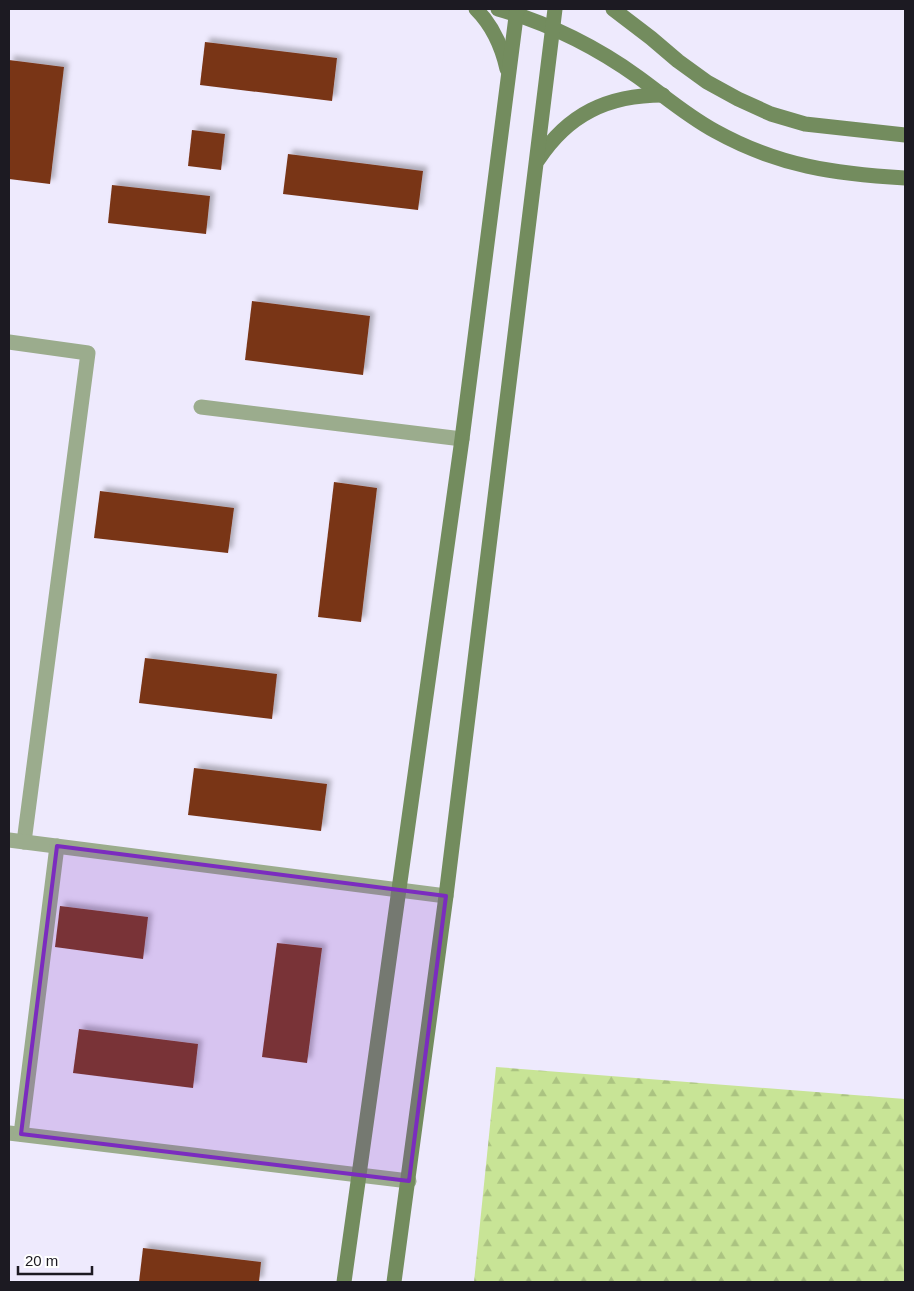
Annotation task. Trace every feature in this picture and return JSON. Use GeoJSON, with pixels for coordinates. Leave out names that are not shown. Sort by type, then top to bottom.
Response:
{"type":"FeatureCollection","features":[{"type":"Feature","properties":{"kind":"main road"},"geometry":{"type":"LineString","coordinates":[[476,9],[491,29],[499,44],[508,77]]}},
{"type":"Feature","properties":{"kind":"main road"},"geometry":{"type":"LineString","coordinates":[[498,9],[517,11],[582,42],[636,76],[688,114],[743,146],[770,156],[826,171],[854,175],[905,178]]}},
{"type":"Feature","properties":{"kind":"main road"},"geometry":{"type":"LineString","coordinates":[[394,1282],[446,896],[555,9]]}},
{"type":"Feature","properties":{"kind":"main road"},"geometry":{"type":"LineString","coordinates":[[613,9],[651,38],[678,62],[738,100],[771,114],[805,124],[905,135]]}},
{"type":"Feature","properties":{"kind":"main road"},"geometry":{"type":"LineString","coordinates":[[344,1282],[357,1175],[400,890],[462,439],[517,11]]}},
{"type":"Feature","properties":{"kind":"main road"},"geometry":{"type":"LineString","coordinates":[[536,164],[546,148],[559,134],[589,111],[606,103],[625,98],[644,95],[663,96]]}},
{"type":"Feature","properties":{"kind":"street"},"geometry":{"type":"LineString","coordinates":[[9,342],[88,353],[16,841],[446,896]]}},
{"type":"Feature","properties":{"kind":"street"},"geometry":{"type":"LineString","coordinates":[[201,408],[462,439]]}},
{"type":"Feature","properties":{"kind":"street"},"geometry":{"type":"LineString","coordinates":[[56,846],[15,1134],[409,1181]]}},
{"type":"Feature","properties":{"kind":"highlighted area"},"geometry":{"type":"Polygon","coordinates":[[[57,846],[446,896],[409,1181],[21,1134],[57,846]]]}},
{"type":"Feature","properties":{"kind":"green space"},"geometry":{"type":"Polygon","coordinates":[[[496,1067],[905,1099],[905,1282],[474,1282],[496,1067]]]}},
{"type":"Feature","properties":{"kind":"building"},"geometry":{"type":"Polygon","coordinates":[[[205,42],[337,58],[332,101],[200,85],[205,42]]]}},
{"type":"Feature","properties":{"kind":"building"},"geometry":{"type":"Polygon","coordinates":[[[9,60],[64,67],[50,184],[9,179],[9,60]]]}},
{"type":"Feature","properties":{"kind":"building"},"geometry":{"type":"Polygon","coordinates":[[[192,130],[225,134],[221,170],[188,166],[192,130]]]}},
{"type":"Feature","properties":{"kind":"building"},"geometry":{"type":"Polygon","coordinates":[[[288,154],[423,171],[418,210],[283,194],[288,154]]]}},
{"type":"Feature","properties":{"kind":"building"},"geometry":{"type":"Polygon","coordinates":[[[112,185],[210,196],[206,234],[108,223],[112,185]]]}},
{"type":"Feature","properties":{"kind":"building"},"geometry":{"type":"Polygon","coordinates":[[[252,301],[370,316],[363,375],[245,360],[252,301]]]}},
{"type":"Feature","properties":{"kind":"building"},"geometry":{"type":"Polygon","coordinates":[[[334,482],[377,488],[361,622],[318,617],[334,482]]]}},
{"type":"Feature","properties":{"kind":"building"},"geometry":{"type":"Polygon","coordinates":[[[100,491],[234,508],[228,553],[94,538],[100,491]]]}},
{"type":"Feature","properties":{"kind":"building"},"geometry":{"type":"Polygon","coordinates":[[[145,658],[277,674],[272,719],[139,703],[145,658]]]}},
{"type":"Feature","properties":{"kind":"building"},"geometry":{"type":"Polygon","coordinates":[[[194,768],[327,784],[321,831],[188,815],[194,768]]]}},
{"type":"Feature","properties":{"kind":"building"},"geometry":{"type":"Polygon","coordinates":[[[60,906],[148,917],[143,959],[55,947],[60,906]]]}},
{"type":"Feature","properties":{"kind":"building"},"geometry":{"type":"Polygon","coordinates":[[[277,943],[322,948],[307,1063],[262,1057],[277,943]]]}},
{"type":"Feature","properties":{"kind":"building"},"geometry":{"type":"Polygon","coordinates":[[[79,1029],[198,1044],[193,1088],[73,1073],[79,1029]]]}},
{"type":"Feature","properties":{"kind":"building"},"geometry":{"type":"Polygon","coordinates":[[[143,1248],[261,1262],[259,1282],[139,1282],[143,1248]]]}}]}
